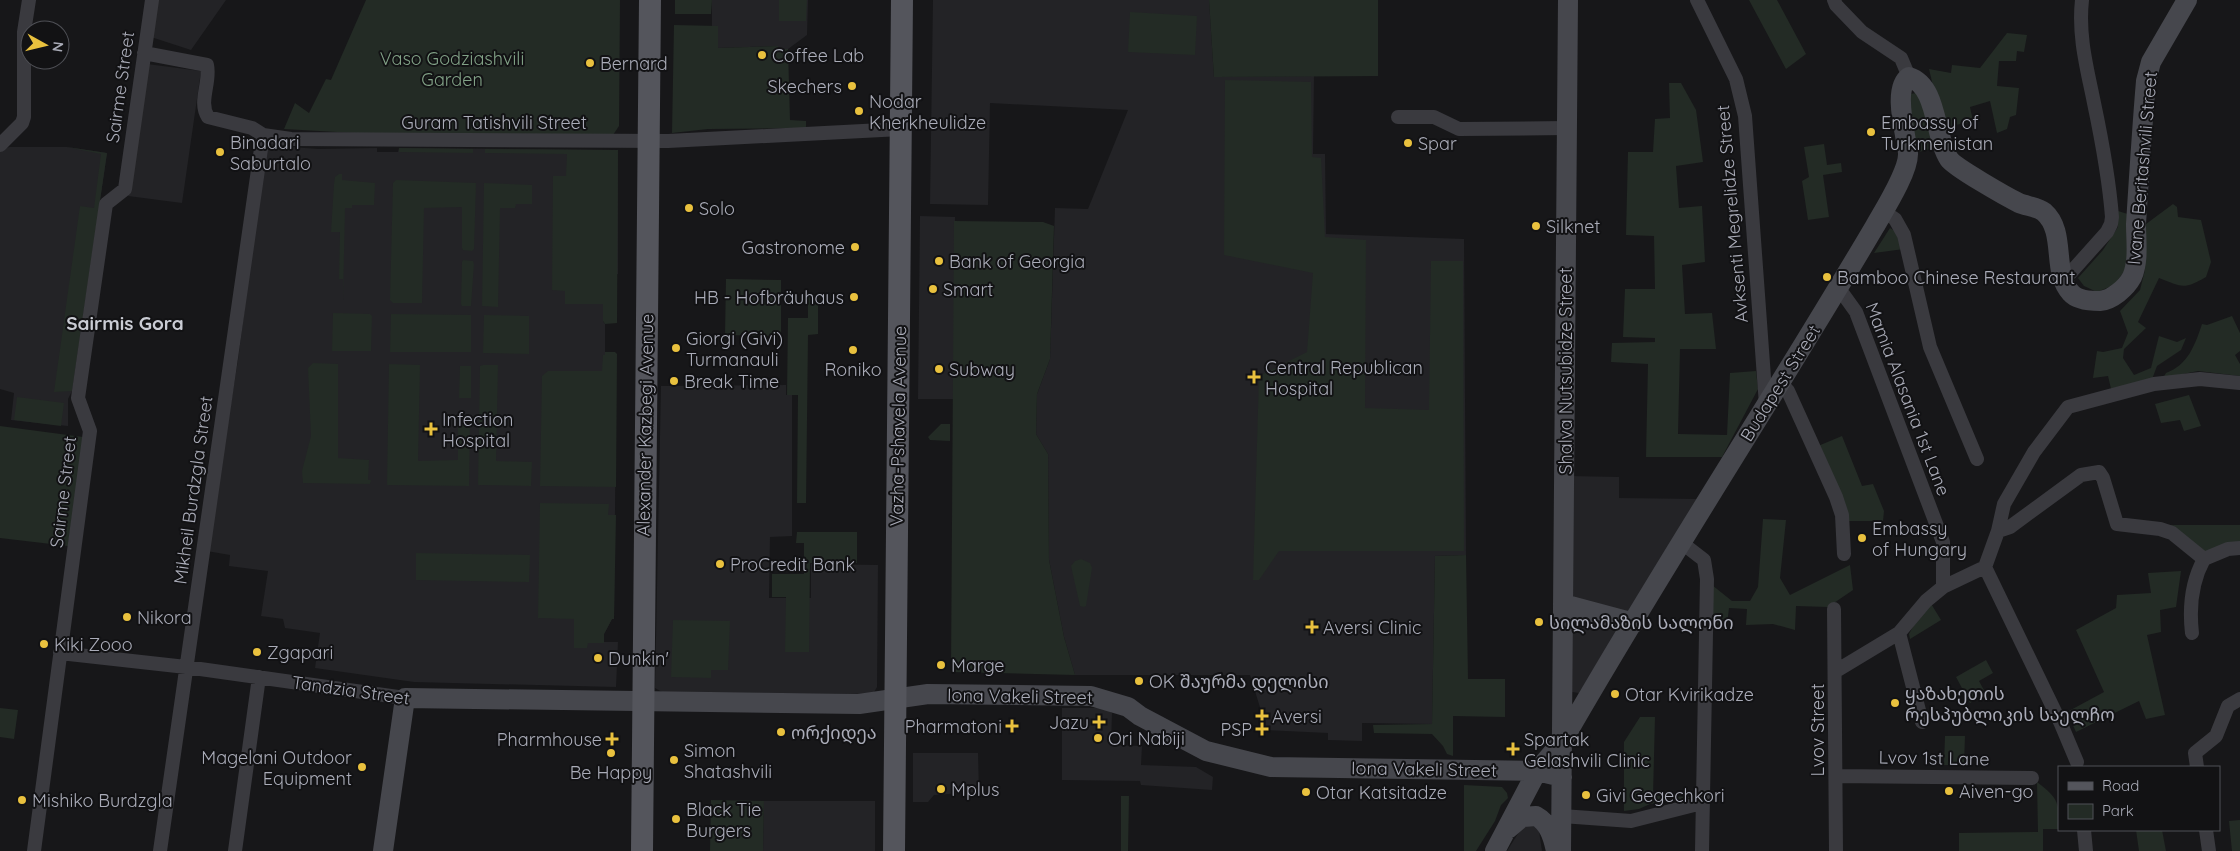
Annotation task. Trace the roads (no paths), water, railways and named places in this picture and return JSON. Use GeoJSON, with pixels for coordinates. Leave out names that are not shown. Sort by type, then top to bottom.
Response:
{"type":"FeatureCollection","features":[{"type":"Feature","properties":{"kind":"main road","name":"Alexander Kazbegi Avenue"},"geometry":{"type":"LineString","coordinates":[[642,851],[647,141],[650,0]]}},
{"type":"Feature","properties":{"kind":"main road","name":"Vazha-Pshavela Avenue"},"geometry":{"type":"LineString","coordinates":[[894,851],[902,0]]}},
{"type":"Feature","properties":{"kind":"main road","name":"Shalva Nutsubidze Street"},"geometry":{"type":"LineString","coordinates":[[1561,851],[1568,0]]}},
{"type":"Feature","properties":{"kind":"main road","name":"Ivane Beritashvili Street"},"geometry":{"type":"LineString","coordinates":[[2064,280],[2072,294],[2085,300],[2094,301],[2106,300],[2114,296],[2132,277],[2136,259],[2136,226],[2146,80],[2151,62],[2187,0]]}},
{"type":"Feature","properties":{"kind":"main road","name":"Budapest Street"},"geometry":{"type":"LineString","coordinates":[[1495,851],[1537,771],[1562,742],[1838,287],[1899,182],[1908,156],[1900,92],[1904,80],[1909,77]]}},
{"type":"Feature","properties":{"kind":"main road"},"geometry":{"type":"LineString","coordinates":[[1909,77],[1917,79],[1923,85],[1930,98],[1940,140],[1949,160],[2019,202],[2044,212],[2055,230],[2064,280]]}},
{"type":"Feature","properties":{"kind":"main road"},"geometry":{"type":"LineString","coordinates":[[1563,604],[1634,623]]}},
{"type":"Feature","properties":{"kind":"main road","name":"Iona Vakeli Street"},"geometry":{"type":"LineString","coordinates":[[642,702],[859,704],[928,694],[1091,696],[1128,707],[1140,716],[1206,752],[1271,766],[1537,771],[1562,778]]}},
{"type":"Feature","properties":{"kind":"main road"},"geometry":{"type":"LineString","coordinates":[[383,851],[405,698]]}},
{"type":"Feature","properties":{"kind":"main road","name":"Tandzia Street"},"geometry":{"type":"LineString","coordinates":[[405,698],[642,702]]}},
{"type":"Feature","properties":{"kind":"main road"},"geometry":{"type":"LineString","coordinates":[[1506,832],[1522,817],[1536,816],[1545,822],[1549,829],[1556,851]]}},
{"type":"Feature","properties":{"kind":"street"},"geometry":{"type":"LineString","coordinates":[[0,145],[22,123],[24,117],[24,32],[29,0]]}},
{"type":"Feature","properties":{"kind":"street","name":"Sairme Street"},"geometry":{"type":"LineString","coordinates":[[34,851],[90,431],[78,398],[106,204],[125,189],[152,0]]}},
{"type":"Feature","properties":{"kind":"street","name":"Avksenti Megrelidze Street"},"geometry":{"type":"LineString","coordinates":[[1697,0],[1736,79],[1745,116],[1766,405]]}},
{"type":"Feature","properties":{"kind":"street"},"geometry":{"type":"LineString","coordinates":[[1834,0],[1836,5],[1862,32],[1901,58],[1909,77]]}},
{"type":"Feature","properties":{"kind":"street"},"geometry":{"type":"LineString","coordinates":[[2064,280],[2112,224],[2108,171],[2081,45],[2080,17],[2082,0]]}},
{"type":"Feature","properties":{"kind":"street","name":"Guram Tatishvili Street"},"geometry":{"type":"LineString","coordinates":[[144,52],[207,65],[209,73],[204,107],[208,117],[252,128],[263,135],[290,139],[647,141],[901,129]]}},
{"type":"Feature","properties":{"kind":"street"},"geometry":{"type":"LineString","coordinates":[[1398,117],[1434,117],[1459,129],[1567,128]]}},
{"type":"Feature","properties":{"kind":"street","name":"Mikheil Burdzgla Street"},"geometry":{"type":"LineString","coordinates":[[160,851],[263,135]]}},
{"type":"Feature","properties":{"kind":"street"},"geometry":{"type":"LineString","coordinates":[[1883,211],[1895,219],[1904,235],[1930,347],[1977,459]]}},
{"type":"Feature","properties":{"kind":"street","name":"Mamia Alasania 1st Lane"},"geometry":{"type":"LineString","coordinates":[[1838,287],[1856,312],[1943,542],[1943,587]]}},
{"type":"Feature","properties":{"kind":"street"},"geometry":{"type":"LineString","coordinates":[[1836,672],[1899,632],[1926,601],[1943,587],[1985,566],[1998,531],[2004,504],[2034,452],[2068,407],[2154,384],[2200,378],[2240,383]]}},
{"type":"Feature","properties":{"kind":"street"},"geometry":{"type":"LineString","coordinates":[[1780,382],[1788,392],[1836,497],[1842,516],[1844,554]]}},
{"type":"Feature","properties":{"kind":"street"},"geometry":{"type":"LineString","coordinates":[[1998,531],[2010,528],[2081,475],[2094,471],[2099,472],[2103,478],[2117,524],[2160,529],[2172,533],[2204,559]]}},
{"type":"Feature","properties":{"kind":"street"},"geometry":{"type":"LineString","coordinates":[[1682,543],[1704,560],[1707,579],[1702,851]]}},
{"type":"Feature","properties":{"kind":"street"},"geometry":{"type":"LineString","coordinates":[[2192,633],[2191,610],[2196,575],[2204,559],[2228,549],[2240,548]]}},
{"type":"Feature","properties":{"kind":"street"},"geometry":{"type":"LineString","coordinates":[[1985,566],[2061,724],[2077,762]]}},
{"type":"Feature","properties":{"kind":"street","name":"Lvov Street"},"geometry":{"type":"LineString","coordinates":[[1834,609],[1836,851]]}},
{"type":"Feature","properties":{"kind":"street"},"geometry":{"type":"LineString","coordinates":[[1899,632],[1922,722]]}},
{"type":"Feature","properties":{"kind":"street","name":"Tandzia Street"},"geometry":{"type":"LineString","coordinates":[[60,652],[186,667],[405,698]]}},
{"type":"Feature","properties":{"kind":"street"},"geometry":{"type":"LineString","coordinates":[[235,851],[259,677]]}},
{"type":"Feature","properties":{"kind":"street"},"geometry":{"type":"LineString","coordinates":[[2197,766],[2195,753],[2216,736],[2228,706],[2240,699]]}},
{"type":"Feature","properties":{"kind":"street","name":"Lvov 1st Lane"},"geometry":{"type":"LineString","coordinates":[[1836,776],[2032,778]]}},
{"type":"Feature","properties":{"kind":"street"},"geometry":{"type":"LineString","coordinates":[[1562,816],[1631,821],[1702,803]]}},
{"type":"Feature","properties":{"kind":"street"},"geometry":{"type":"LineString","coordinates":[[2084,831],[2086,851]]}},
{"type":"Feature","properties":{"kind":"street"},"geometry":{"type":"LineString","coordinates":[[2206,831],[2209,851]]}},
{"type":"Feature","properties":{"kind":"place","name":"Coffee Lab"},"geometry":{"type":"Point","coordinates":[762,55]}},
{"type":"Feature","properties":{"kind":"place","name":"Bernard"},"geometry":{"type":"Point","coordinates":[590,63]}},
{"type":"Feature","properties":{"kind":"place","name":"Skechers"},"geometry":{"type":"Point","coordinates":[852,86]}},
{"type":"Feature","properties":{"kind":"place","name":"Nodar Kherkheulidze"},"geometry":{"type":"Point","coordinates":[859,111]}},
{"type":"Feature","properties":{"kind":"place","name":"Embassy of Turkmenistan"},"geometry":{"type":"Point","coordinates":[1871,132]}},
{"type":"Feature","properties":{"kind":"place","name":"Spar"},"geometry":{"type":"Point","coordinates":[1408,143]}},
{"type":"Feature","properties":{"kind":"place","name":"Binadari Saburtalo"},"geometry":{"type":"Point","coordinates":[220,152]}},
{"type":"Feature","properties":{"kind":"place","name":"Solo"},"geometry":{"type":"Point","coordinates":[689,208]}},
{"type":"Feature","properties":{"kind":"place","name":"Silknet"},"geometry":{"type":"Point","coordinates":[1536,226]}},
{"type":"Feature","properties":{"kind":"place","name":"Gastronome"},"geometry":{"type":"Point","coordinates":[855,247]}},
{"type":"Feature","properties":{"kind":"place","name":"Bank of Georgia"},"geometry":{"type":"Point","coordinates":[939,261]}},
{"type":"Feature","properties":{"kind":"place","name":"Bamboo Chinese Restaurant"},"geometry":{"type":"Point","coordinates":[1827,277]}},
{"type":"Feature","properties":{"kind":"place","name":"Smart"},"geometry":{"type":"Point","coordinates":[933,289]}},
{"type":"Feature","properties":{"kind":"place","name":"HB - Hofbräuhaus"},"geometry":{"type":"Point","coordinates":[854,297]}},
{"type":"Feature","properties":{"kind":"place","name":"Giorgi (Givi) Turmanauli"},"geometry":{"type":"Point","coordinates":[676,348]}},
{"type":"Feature","properties":{"kind":"place","name":"Roniko"},"geometry":{"type":"Point","coordinates":[853,350]}},
{"type":"Feature","properties":{"kind":"place","name":"Subway"},"geometry":{"type":"Point","coordinates":[939,369]}},
{"type":"Feature","properties":{"kind":"place","name":"Central Republican Hospital"},"geometry":{"type":"Point","coordinates":[1254,377]}},
{"type":"Feature","properties":{"kind":"place","name":"Break Time"},"geometry":{"type":"Point","coordinates":[674,381]}},
{"type":"Feature","properties":{"kind":"place","name":"Infection Hospital"},"geometry":{"type":"Point","coordinates":[431,429]}},
{"type":"Feature","properties":{"kind":"place","name":"Embassy of Hungary"},"geometry":{"type":"Point","coordinates":[1862,538]}},
{"type":"Feature","properties":{"kind":"place","name":"ProCredit Bank"},"geometry":{"type":"Point","coordinates":[720,564]}},
{"type":"Feature","properties":{"kind":"place","name":"Nikora"},"geometry":{"type":"Point","coordinates":[127,617]}},
{"type":"Feature","properties":{"kind":"place","name":"სილამაზის სალონი"},"geometry":{"type":"Point","coordinates":[1539,622]}},
{"type":"Feature","properties":{"kind":"place","name":"Aversi Clinic"},"geometry":{"type":"Point","coordinates":[1312,627]}},
{"type":"Feature","properties":{"kind":"place","name":"Kiki Zooo"},"geometry":{"type":"Point","coordinates":[44,644]}},
{"type":"Feature","properties":{"kind":"place","name":"Zgapari"},"geometry":{"type":"Point","coordinates":[257,652]}},
{"type":"Feature","properties":{"kind":"place","name":"Dunkin'"},"geometry":{"type":"Point","coordinates":[598,658]}},
{"type":"Feature","properties":{"kind":"place","name":"Marge"},"geometry":{"type":"Point","coordinates":[941,665]}},
{"type":"Feature","properties":{"kind":"place","name":"OK შაურმა დელისი"},"geometry":{"type":"Point","coordinates":[1139,681]}},
{"type":"Feature","properties":{"kind":"place","name":"Otar Kvirikadze"},"geometry":{"type":"Point","coordinates":[1615,694]}},
{"type":"Feature","properties":{"kind":"place","name":"ყაზახეთის რესპუბლიკის საელჩო"},"geometry":{"type":"Point","coordinates":[1895,703]}},
{"type":"Feature","properties":{"kind":"place","name":"Aversi"},"geometry":{"type":"Point","coordinates":[1262,716]}},
{"type":"Feature","properties":{"kind":"place","name":"Jazu"},"geometry":{"type":"Point","coordinates":[1099,722]}},
{"type":"Feature","properties":{"kind":"place","name":"Pharmatoni"},"geometry":{"type":"Point","coordinates":[1012,726]}},
{"type":"Feature","properties":{"kind":"place","name":"PSP"},"geometry":{"type":"Point","coordinates":[1262,729]}},
{"type":"Feature","properties":{"kind":"place","name":"ორქიდეა"},"geometry":{"type":"Point","coordinates":[781,732]}},
{"type":"Feature","properties":{"kind":"place","name":"Ori Nabiji"},"geometry":{"type":"Point","coordinates":[1098,738]}},
{"type":"Feature","properties":{"kind":"place","name":"Pharmhouse"},"geometry":{"type":"Point","coordinates":[612,739]}},
{"type":"Feature","properties":{"kind":"place","name":"Spartak Gelashvili Clinic"},"geometry":{"type":"Point","coordinates":[1513,749]}},
{"type":"Feature","properties":{"kind":"place","name":"Be Happy"},"geometry":{"type":"Point","coordinates":[611,753]}},
{"type":"Feature","properties":{"kind":"place","name":"Simon Shatashvili"},"geometry":{"type":"Point","coordinates":[674,760]}},
{"type":"Feature","properties":{"kind":"place","name":"Magelani Outdoor Equipment"},"geometry":{"type":"Point","coordinates":[362,767]}},
{"type":"Feature","properties":{"kind":"place","name":"Mplus"},"geometry":{"type":"Point","coordinates":[941,789]}},
{"type":"Feature","properties":{"kind":"place","name":"Aiven-go"},"geometry":{"type":"Point","coordinates":[1949,791]}},
{"type":"Feature","properties":{"kind":"place","name":"Otar Katsitadze"},"geometry":{"type":"Point","coordinates":[1306,792]}},
{"type":"Feature","properties":{"kind":"place","name":"Givi Gegechkori"},"geometry":{"type":"Point","coordinates":[1586,795]}},
{"type":"Feature","properties":{"kind":"place","name":"Mishiko Burdzgla"},"geometry":{"type":"Point","coordinates":[22,800]}},
{"type":"Feature","properties":{"kind":"place","name":"Black Tie Burgers"},"geometry":{"type":"Point","coordinates":[676,819]}},
{"type":"Feature","properties":{"kind":"district","name":"Sairmis Gora"},"geometry":{"type":"Point","coordinates":[125,323]}},
{"type":"Feature","properties":{"kind":"park label","name":"Vaso Godziashvili Garden"},"geometry":{"type":"Point","coordinates":[452,68]}}]}
